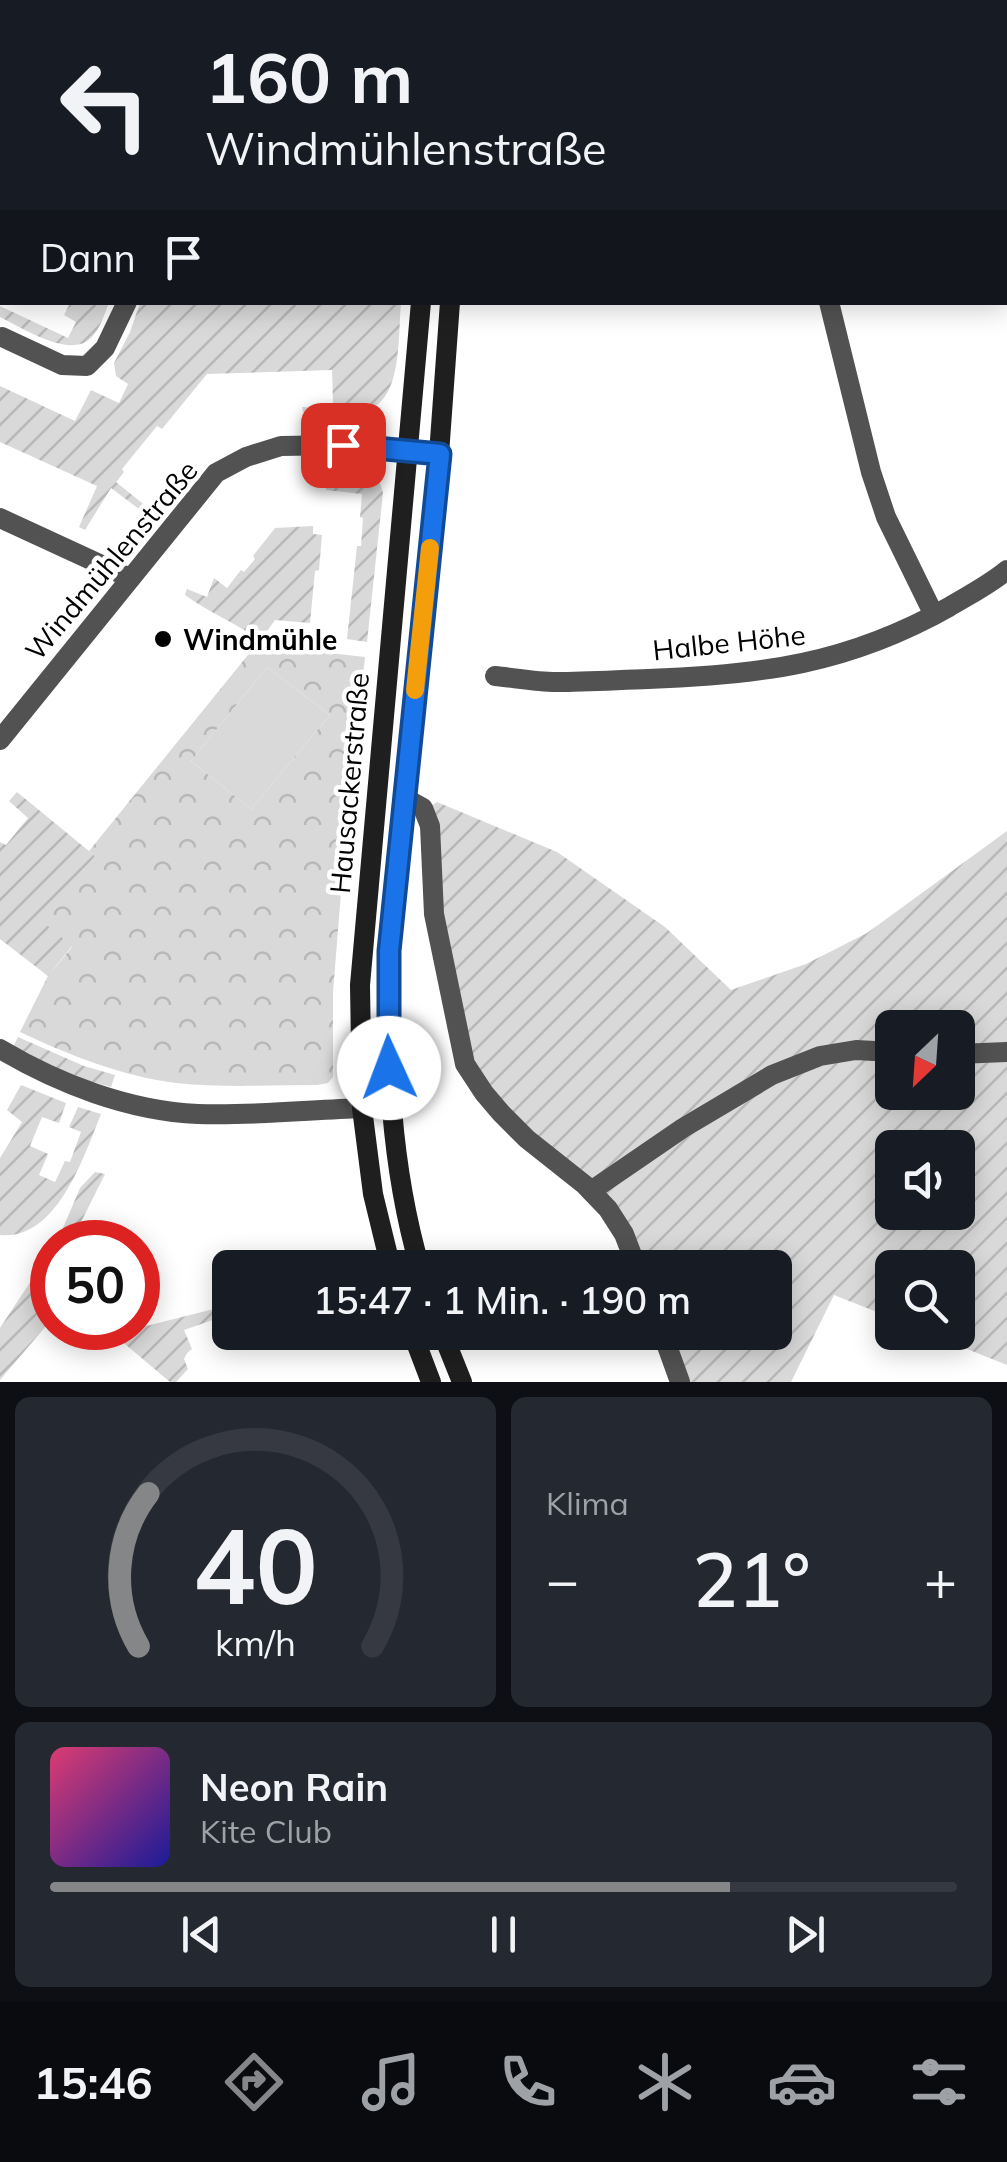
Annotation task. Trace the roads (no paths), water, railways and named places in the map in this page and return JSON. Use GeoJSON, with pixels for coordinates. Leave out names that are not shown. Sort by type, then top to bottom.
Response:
{"type":"FeatureCollection","features":[{"type":"Feature","properties":{"kind":"main road","name":"Hausackerstraße"},"geometry":{"type":"LineString","coordinates":[[387,1250],[373,1194],[362,1108],[362,951],[421,305]]}},
{"type":"Feature","properties":{"kind":"main road","name":"Hausackerstraße"},"geometry":{"type":"LineString","coordinates":[[416,1250],[401,1192],[389,1088],[389,951],[440,454],[450,305]]}},
{"type":"Feature","properties":{"kind":"main road"},"geometry":{"type":"LineString","coordinates":[[419,1350],[431,1382]]}},
{"type":"Feature","properties":{"kind":"main road"},"geometry":{"type":"LineString","coordinates":[[449,1350],[462,1382]]}},
{"type":"Feature","properties":{"kind":"street"},"geometry":{"type":"LineString","coordinates":[[2,337],[62,364],[87,366],[104,348],[126,305]]}},
{"type":"Feature","properties":{"kind":"street"},"geometry":{"type":"LineString","coordinates":[[830,305],[886,517],[934,616]]}},
{"type":"Feature","properties":{"kind":"street","name":"Windmühlenstraße"},"geometry":{"type":"LineString","coordinates":[[0,740],[216,473],[246,457],[281,446],[343,445],[440,454]]}},
{"type":"Feature","properties":{"kind":"street"},"geometry":{"type":"LineString","coordinates":[[0,518],[130,578]]}},
{"type":"Feature","properties":{"kind":"street","name":"Halbe Höhe"},"geometry":{"type":"LineString","coordinates":[[495,676],[552,682],[688,677],[758,672],[818,661],[871,644],[934,616],[992,583],[1007,570]]}},
{"type":"Feature","properties":{"kind":"street"},"geometry":{"type":"LineString","coordinates":[[403,798],[423,808],[430,826],[434,914],[465,1064],[484,1093],[514,1126],[608,1209],[630,1250]]}},
{"type":"Feature","properties":{"kind":"street"},"geometry":{"type":"LineString","coordinates":[[0,1049],[67,1084],[157,1108],[198,1114],[362,1108]]}},
{"type":"Feature","properties":{"kind":"street"},"geometry":{"type":"LineString","coordinates":[[591,1191],[683,1128],[772,1076],[820,1056],[875,1051]]}},
{"type":"Feature","properties":{"kind":"street"},"geometry":{"type":"LineString","coordinates":[[975,1053],[1007,1052]]}},
{"type":"Feature","properties":{"kind":"street"},"geometry":{"type":"LineString","coordinates":[[668,1350],[680,1382]]}},
{"type":"Feature","properties":{"kind":"place","name":"Windmühle"},"geometry":{"type":"Point","coordinates":[163,639]}}]}
